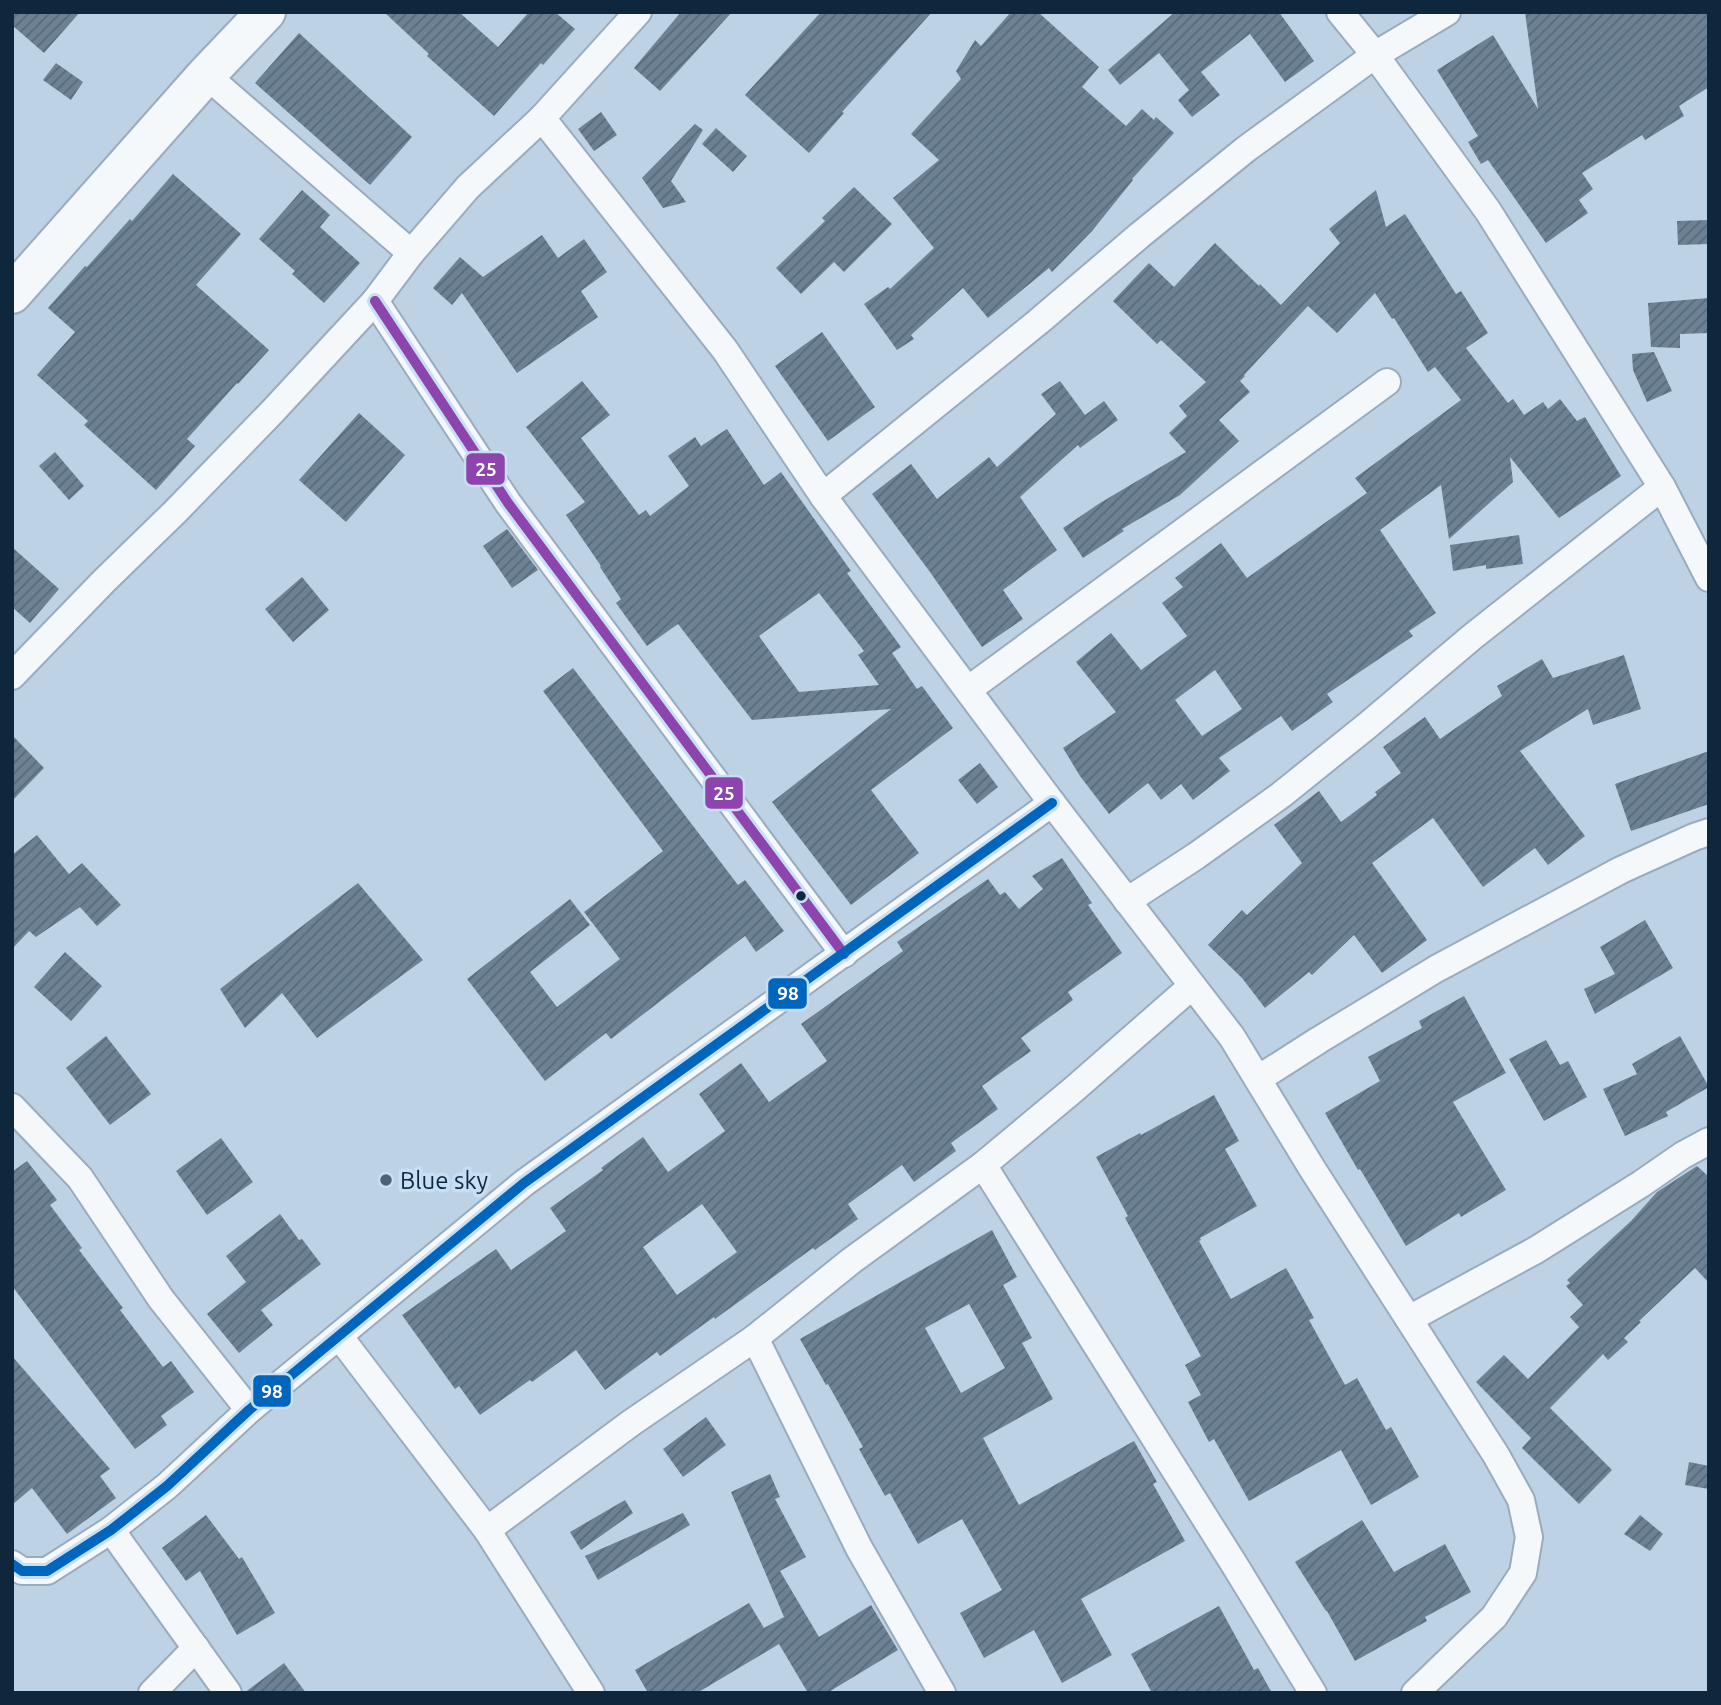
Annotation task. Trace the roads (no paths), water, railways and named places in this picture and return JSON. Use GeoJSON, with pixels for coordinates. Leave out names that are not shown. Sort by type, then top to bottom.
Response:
{"type":"FeatureCollection","features":[{"type":"Feature","properties":{"kind":"main road"},"geometry":{"type":"LineString","coordinates":[[12,294],[206,75],[266,12]]}},
{"type":"Feature","properties":{"kind":"street"},"geometry":{"type":"LineString","coordinates":[[12,676],[243,442],[375,301],[411,253],[468,187],[542,117],[638,12]]}},
{"type":"Feature","properties":{"kind":"street"},"geometry":{"type":"LineString","coordinates":[[1340,12],[1375,55],[1488,211],[1662,487],[1709,578]]}},
{"type":"Feature","properties":{"kind":"street"},"geometry":{"type":"LineString","coordinates":[[823,496],[1246,149],[1375,55],[1447,12]]}},
{"type":"Feature","properties":{"kind":"street"},"geometry":{"type":"LineString","coordinates":[[206,75],[411,253]]}},
{"type":"Feature","properties":{"kind":"street"},"geometry":{"type":"LineString","coordinates":[[542,117],[725,350],[823,496],[1231,1037],[1496,1455],[1521,1500],[1529,1537],[1523,1573],[1494,1617],[1415,1693]]}},
{"type":"Feature","properties":{"kind":"street"},"geometry":{"type":"LineString","coordinates":[[375,301],[508,503],[844,954]]}},
{"type":"Feature","properties":{"kind":"street"},"geometry":{"type":"LineString","coordinates":[[969,689],[1387,382]]}},
{"type":"Feature","properties":{"kind":"street"},"geometry":{"type":"LineString","coordinates":[[1127,901],[1281,795],[1368,726],[1472,636],[1662,487]]}},
{"type":"Feature","properties":{"kind":"street"},"geometry":{"type":"LineString","coordinates":[[12,1564],[22,1571],[47,1572],[111,1530],[167,1486],[249,1410],[524,1183],[1052,803]]}},
{"type":"Feature","properties":{"kind":"street"},"geometry":{"type":"LineString","coordinates":[[1258,1079],[1436,970],[1622,870],[1709,832]]}},
{"type":"Feature","properties":{"kind":"street"},"geometry":{"type":"LineString","coordinates":[[487,1530],[631,1423],[755,1338],[851,1262],[983,1165],[1192,986]]}},
{"type":"Feature","properties":{"kind":"street"},"geometry":{"type":"LineString","coordinates":[[12,1107],[80,1178],[161,1299],[249,1410]]}},
{"type":"Feature","properties":{"kind":"street"},"geometry":{"type":"LineString","coordinates":[[1409,1319],[1536,1251],[1709,1140]]}},
{"type":"Feature","properties":{"kind":"street"},"geometry":{"type":"LineString","coordinates":[[983,1165],[1313,1693]]}},
{"type":"Feature","properties":{"kind":"street"},"geometry":{"type":"LineString","coordinates":[[339,1336],[487,1530],[591,1693]]}},
{"type":"Feature","properties":{"kind":"street"},"geometry":{"type":"LineString","coordinates":[[755,1338],[859,1548],[942,1693]]}},
{"type":"Feature","properties":{"kind":"street"},"geometry":{"type":"LineString","coordinates":[[111,1530],[228,1693]]}},
{"type":"Feature","properties":{"kind":"street"},"geometry":{"type":"LineString","coordinates":[[152,1693],[195,1648]]}},
{"type":"Feature","properties":{"kind":"place","name":"Blue sky"},"geometry":{"type":"Point","coordinates":[386,1180]}}]}
